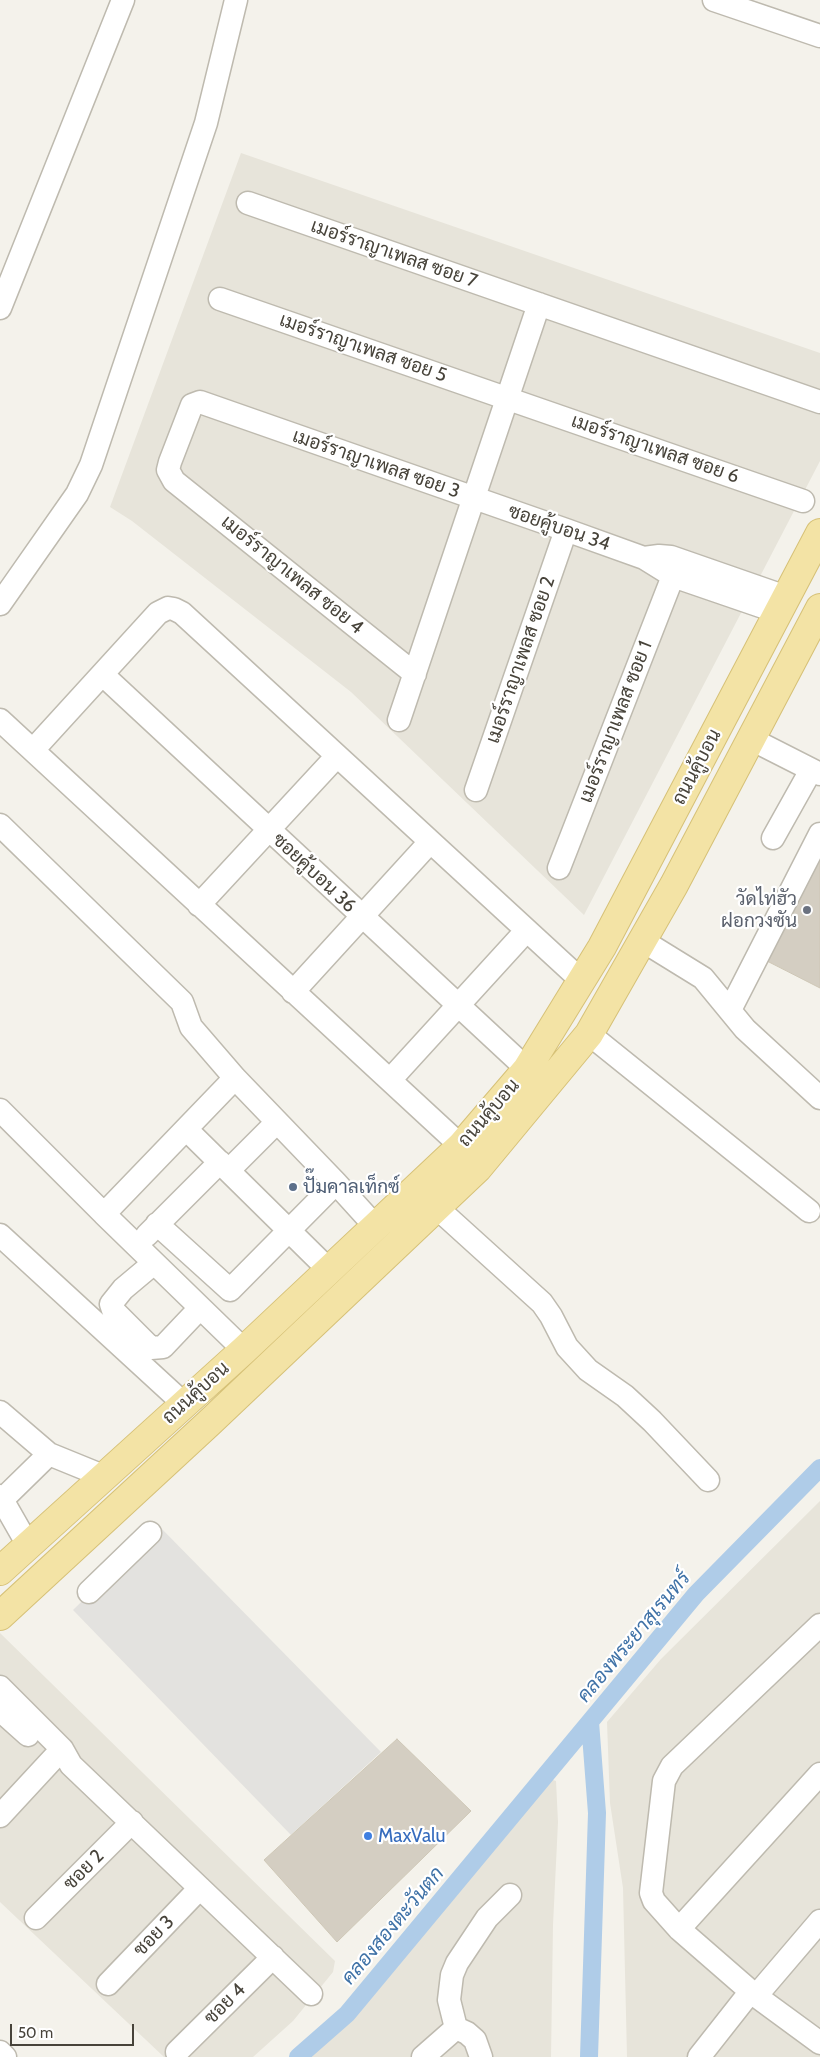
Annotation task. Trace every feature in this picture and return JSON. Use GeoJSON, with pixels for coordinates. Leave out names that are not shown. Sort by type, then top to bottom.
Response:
{"type":"FeatureCollection","features":[{"type":"Feature","properties":{"kind":"main road","name":"ถนนคู้บอน"},"geometry":{"type":"LineString","coordinates":[[0,1571],[244,1350],[461,1146],[527,1069],[602,947],[820,533]]}},
{"type":"Feature","properties":{"kind":"main road","name":"ถนนคู้บอน"},"geometry":{"type":"LineString","coordinates":[[0,1616],[209,1423],[478,1168],[589,1034],[752,739],[813,636],[820,608]]}},
{"type":"Feature","properties":{"kind":"main road"},"geometry":{"type":"LineString","coordinates":[[269,1326],[289,1346]]}},
{"type":"Feature","properties":{"kind":"street"},"geometry":{"type":"LineString","coordinates":[[0,308],[123,0]]}},
{"type":"Feature","properties":{"kind":"street"},"geometry":{"type":"LineString","coordinates":[[0,604],[77,494],[91,465],[206,123],[236,0]]}},
{"type":"Feature","properties":{"kind":"street"},"geometry":{"type":"LineString","coordinates":[[714,0],[820,36]]}},
{"type":"Feature","properties":{"kind":"street","name":"เมอร์ราญาเพลส ซอย 7"},"geometry":{"type":"LineString","coordinates":[[248,203],[820,402]]}},
{"type":"Feature","properties":{"kind":"street","name":"เมอร์ราญาเพลส ซอย 5"},"geometry":{"type":"LineString","coordinates":[[220,299],[507,397]]}},
{"type":"Feature","properties":{"kind":"street"},"geometry":{"type":"LineString","coordinates":[[473,498],[539,304]]}},
{"type":"Feature","properties":{"kind":"street","name":"เมอร์ราญาเพลส ซอย 6"},"geometry":{"type":"LineString","coordinates":[[507,397],[803,501]]}},
{"type":"Feature","properties":{"kind":"street","name":"เมอร์ราญาเพลส ซอย 3"},"geometry":{"type":"LineString","coordinates":[[200,402],[473,498],[399,720]]}},
{"type":"Feature","properties":{"kind":"street","name":"เมอร์ราญาเพลส ซอย 4"},"geometry":{"type":"LineString","coordinates":[[200,402],[192,405],[189,410],[170,462],[168,470],[174,481],[415,674]]}},
{"type":"Feature","properties":{"kind":"street","name":"ซอยคู้บอน 34"},"geometry":{"type":"LineString","coordinates":[[473,498],[644,558],[673,576],[782,604]]}},
{"type":"Feature","properties":{"kind":"street","name":"เมอร์ราญาเพลส ซอย 2"},"geometry":{"type":"LineString","coordinates":[[476,790],[566,530]]}},
{"type":"Feature","properties":{"kind":"street","name":"ซอยคู้บอน 34"},"geometry":{"type":"LineString","coordinates":[[644,558],[671,557],[782,604]]}},
{"type":"Feature","properties":{"kind":"street","name":"เมอร์ราญาเพลส ซอย 1"},"geometry":{"type":"LineString","coordinates":[[559,868],[673,576]]}},
{"type":"Feature","properties":{"kind":"street"},"geometry":{"type":"LineString","coordinates":[[33,750],[158,614],[168,608],[174,609],[182,613],[582,981]]}},
{"type":"Feature","properties":{"kind":"street","name":"ซอยคู้บอน 36"},"geometry":{"type":"LineString","coordinates":[[103,675],[527,1069]]}},
{"type":"Feature","properties":{"kind":"street"},"geometry":{"type":"LineString","coordinates":[[0,720],[199,906],[461,1146]]}},
{"type":"Feature","properties":{"kind":"street"},"geometry":{"type":"LineString","coordinates":[[752,739],[816,772],[773,838]]}},
{"type":"Feature","properties":{"kind":"street"},"geometry":{"type":"LineString","coordinates":[[199,906],[337,756]]}},
{"type":"Feature","properties":{"kind":"street"},"geometry":{"type":"LineString","coordinates":[[0,825],[182,1002],[191,1027],[235,1078],[375,1226]]}},
{"type":"Feature","properties":{"kind":"street"},"geometry":{"type":"LineString","coordinates":[[730,1010],[820,834]]}},
{"type":"Feature","properties":{"kind":"street"},"geometry":{"type":"LineString","coordinates":[[293,992],[430,842]]}},
{"type":"Feature","properties":{"kind":"street"},"geometry":{"type":"LineString","coordinates":[[390,1080],[526,931]]}},
{"type":"Feature","properties":{"kind":"street"},"geometry":{"type":"LineString","coordinates":[[642,941],[703,978],[746,1029],[820,1098]]}},
{"type":"Feature","properties":{"kind":"street"},"geometry":{"type":"LineString","coordinates":[[589,1034],[809,1211]]}},
{"type":"Feature","properties":{"kind":"street"},"geometry":{"type":"LineString","coordinates":[[104,1214],[235,1078]]}},
{"type":"Feature","properties":{"kind":"street"},"geometry":{"type":"LineString","coordinates":[[0,1110],[135,1246],[244,1350]]}},
{"type":"Feature","properties":{"kind":"street"},"geometry":{"type":"LineString","coordinates":[[135,1246],[157,1224],[276,1122]]}},
{"type":"Feature","properties":{"kind":"street"},"geometry":{"type":"LineString","coordinates":[[186,1129],[329,1270]]}},
{"type":"Feature","properties":{"kind":"street"},"geometry":{"type":"LineString","coordinates":[[157,1224],[230,1290],[336,1183]]}},
{"type":"Feature","properties":{"kind":"street"},"geometry":{"type":"LineString","coordinates":[[436,1207],[542,1303],[551,1316],[567,1348],[588,1370],[624,1396],[652,1421],[708,1480]]}},
{"type":"Feature","properties":{"kind":"street"},"geometry":{"type":"LineString","coordinates":[[0,1235],[184,1403]]}},
{"type":"Feature","properties":{"kind":"street"},"geometry":{"type":"LineString","coordinates":[[154,1264],[123,1289],[111,1304],[113,1310],[151,1348],[164,1347],[200,1308]]}},
{"type":"Feature","properties":{"kind":"street"},"geometry":{"type":"LineString","coordinates":[[0,1412],[49,1454],[103,1476]]}},
{"type":"Feature","properties":{"kind":"street"},"geometry":{"type":"LineString","coordinates":[[28,1545],[2,1497],[49,1454]]}},
{"type":"Feature","properties":{"kind":"street"},"geometry":{"type":"LineString","coordinates":[[89,1592],[150,1533]]}},
{"type":"Feature","properties":{"kind":"street"},"geometry":{"type":"LineString","coordinates":[[820,1625],[672,1766],[664,1782],[651,1893],[654,1901],[679,1929],[754,1993],[820,2043]]}},
{"type":"Feature","properties":{"kind":"street"},"geometry":{"type":"LineString","coordinates":[[0,1687],[63,1757],[311,1994]]}},
{"type":"Feature","properties":{"kind":"street"},"geometry":{"type":"LineString","coordinates":[[0,1710],[63,1757]]}},
{"type":"Feature","properties":{"kind":"street"},"geometry":{"type":"LineString","coordinates":[[0,1816],[63,1757]]}},
{"type":"Feature","properties":{"kind":"street"},"geometry":{"type":"LineString","coordinates":[[679,1929],[820,1774]]}},
{"type":"Feature","properties":{"kind":"street","name":"ซอย 2"},"geometry":{"type":"LineString","coordinates":[[36,1918],[132,1822]]}},
{"type":"Feature","properties":{"kind":"street","name":"ซอย 3"},"geometry":{"type":"LineString","coordinates":[[108,1984],[200,1888]]}},
{"type":"Feature","properties":{"kind":"street"},"geometry":{"type":"LineString","coordinates":[[456,2028],[449,2000],[452,1975],[457,1963],[487,1918],[510,1895]]}},
{"type":"Feature","properties":{"kind":"street"},"geometry":{"type":"LineString","coordinates":[[699,2057],[820,1921]]}},
{"type":"Feature","properties":{"kind":"street","name":"ซอย 4"},"geometry":{"type":"LineString","coordinates":[[177,2052],[273,1957]]}},
{"type":"Feature","properties":{"kind":"street"},"geometry":{"type":"LineString","coordinates":[[423,2057],[456,2028]]}},
{"type":"Feature","properties":{"kind":"street"},"geometry":{"type":"LineString","coordinates":[[456,2028],[467,2033],[475,2040],[481,2057]]}},
{"type":"Feature","properties":{"kind":"street"},"geometry":{"type":"LineString","coordinates":[[0,2052],[5,2057]]}},
{"type":"Feature","properties":{"kind":"shaded area"},"geometry":{"type":"Polygon","coordinates":[[[241,153],[820,353],[820,461],[584,915],[351,692],[132,521],[110,507],[241,153]]]}},
{"type":"Feature","properties":{"kind":"shaded area"},"geometry":{"type":"Polygon","coordinates":[[[820,1501],[820,2057],[627,2057],[623,1888],[610,1803],[607,1722],[661,1659],[820,1501]]]}},
{"type":"Feature","properties":{"kind":"shaded area"},"geometry":{"type":"Polygon","coordinates":[[[159,1526],[381,1752],[291,1835],[73,1610],[159,1526]]]}},
{"type":"Feature","properties":{"kind":"shaded area"},"geometry":{"type":"Polygon","coordinates":[[[0,1633],[335,1961],[333,1972],[293,2021],[253,2057],[164,2057],[0,1902],[0,1633]]]}},
{"type":"Feature","properties":{"kind":"shaded area"},"geometry":{"type":"Polygon","coordinates":[[[544,1777],[556,1781],[558,1822],[553,1925],[551,2057],[298,2057],[347,2014],[544,1777]]]}},
{"type":"Feature","properties":{"kind":"building","name":"วัดไท่ฮัว ฝอกวงซัน"},"geometry":{"type":"Polygon","coordinates":[[[820,859],[820,988],[767,961],[820,859]]]}},
{"type":"Feature","properties":{"kind":"building","name":"MaxValu"},"geometry":{"type":"Polygon","coordinates":[[[397,1739],[471,1811],[337,1942],[264,1860],[397,1739]]]}},
{"type":"Feature","properties":{"kind":"waterway","name":"คลองสองตะวันตก"},"geometry":{"type":"LineString","coordinates":[[298,2057],[347,2014],[696,1594],[820,1468]]}},
{"type":"Feature","properties":{"kind":"waterway","name":"คลองพระยาสุเรนทร์"},"geometry":{"type":"LineString","coordinates":[[589,2057],[597,1813],[590,1722]]}},
{"type":"Feature","properties":{"kind":"place","name":"วัดไท่ฮัว ฝอกวงซัน"},"geometry":{"type":"Point","coordinates":[807,910]}},
{"type":"Feature","properties":{"kind":"place","name":"ปั๊มคาลเท็กซ์"},"geometry":{"type":"Point","coordinates":[293,1187]}},
{"type":"Feature","properties":{"kind":"place","name":"MaxValu"},"geometry":{"type":"Point","coordinates":[368,1836]}}]}
